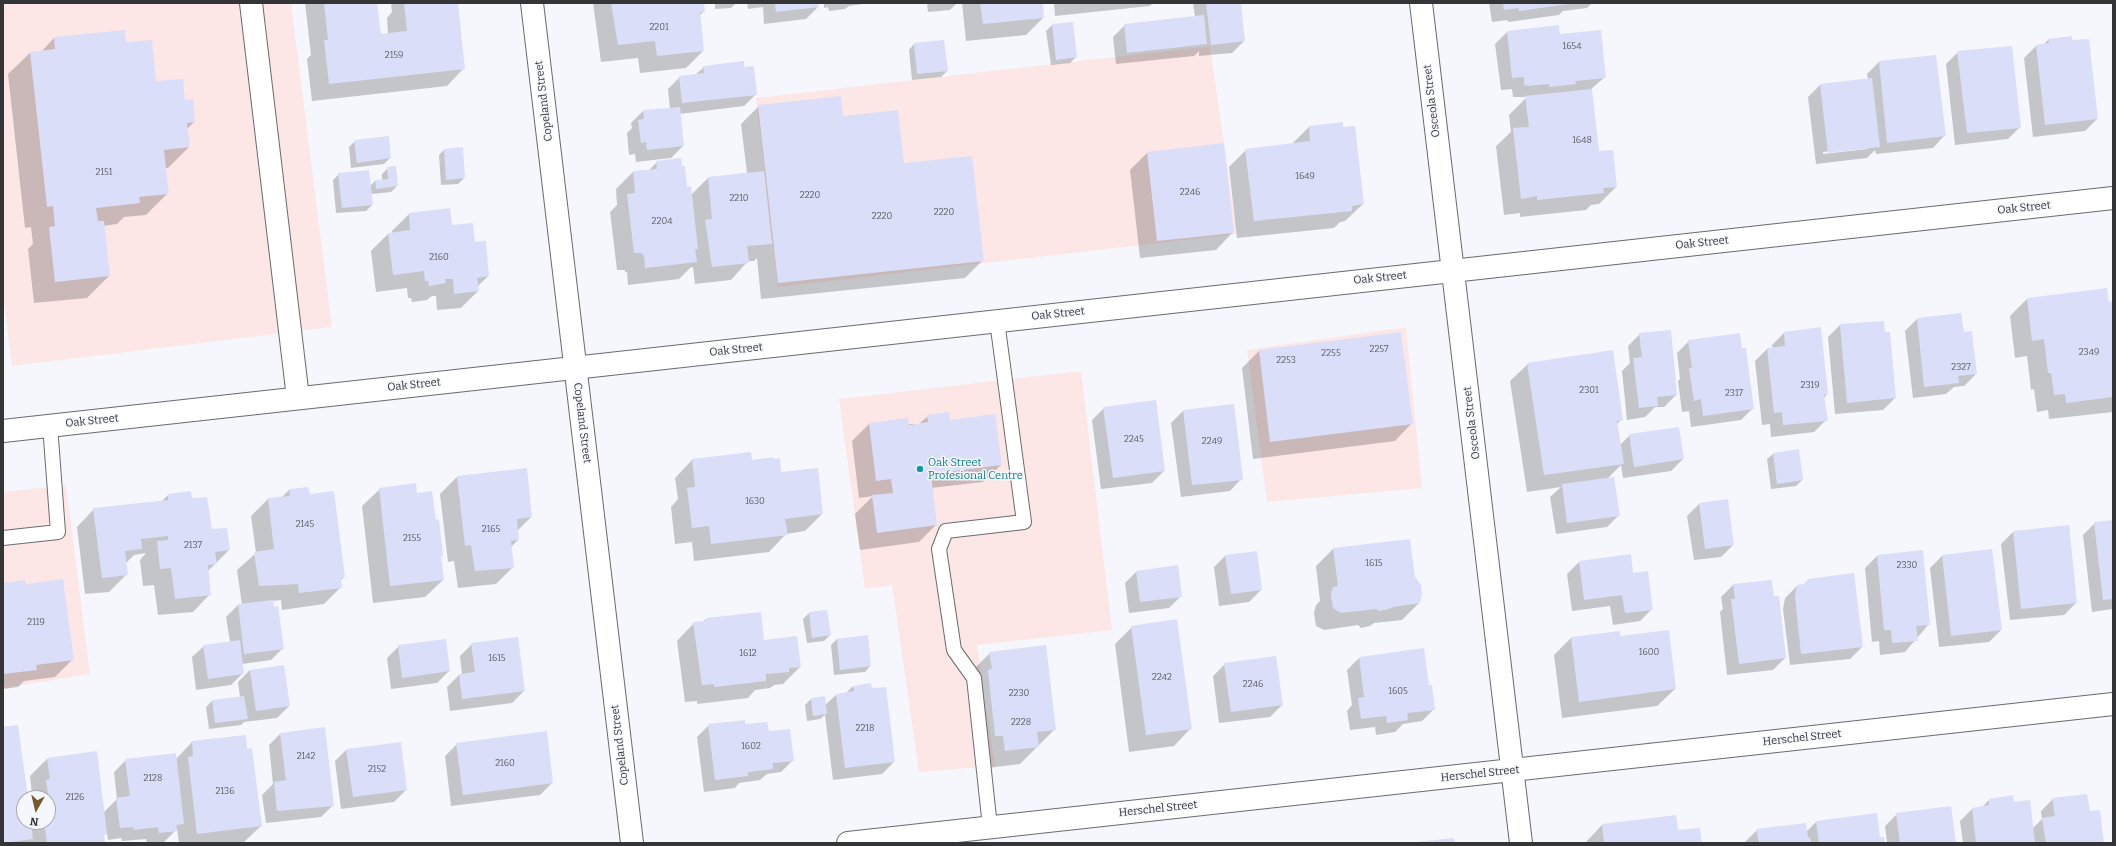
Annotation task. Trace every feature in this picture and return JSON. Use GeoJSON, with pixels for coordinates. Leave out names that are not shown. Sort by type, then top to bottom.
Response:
{"type":"FeatureCollection","features":[{"type":"Feature","properties":{"kind":"street"},"geometry":{"type":"LineString","coordinates":[[252,3],[298,398]]}},
{"type":"Feature","properties":{"kind":"street","name":"Copeland Street"},"geometry":{"type":"LineString","coordinates":[[532,3],[632,843]]}},
{"type":"Feature","properties":{"kind":"street","name":"Osceola Street"},"geometry":{"type":"LineString","coordinates":[[1421,3],[1521,843]]}},
{"type":"Feature","properties":{"kind":"street","name":"Oak Street"},"geometry":{"type":"LineString","coordinates":[[3,430],[2113,198]]}},
{"type":"Feature","properties":{"kind":"street","name":"Herschel Street"},"geometry":{"type":"LineString","coordinates":[[848,843],[2113,704]]}},
{"type":"Feature","properties":{"kind":"lane"},"geometry":{"type":"LineString","coordinates":[[990,827],[974,678],[954,650],[939,549],[946,531],[1024,522],[997,321]]}},
{"type":"Feature","properties":{"kind":"lane"},"geometry":{"type":"LineString","coordinates":[[3,538],[58,532],[50,425]]}},
{"type":"Feature","properties":{"kind":"shaded area"},"geometry":{"type":"Polygon","coordinates":[[[3,3],[291,3],[332,327],[12,366],[3,294],[3,3]]]}},
{"type":"Feature","properties":{"kind":"shaded area"},"geometry":{"type":"Polygon","coordinates":[[[1210,46],[1237,234],[778,287],[756,98],[1210,46]]]}},
{"type":"Feature","properties":{"kind":"shaded area"},"geometry":{"type":"Polygon","coordinates":[[[1406,327],[1422,488],[1267,502],[1247,350],[1406,327]]]}},
{"type":"Feature","properties":{"kind":"shaded area"},"geometry":{"type":"Polygon","coordinates":[[[1081,371],[1112,630],[977,645],[995,766],[919,772],[892,585],[865,589],[839,399],[1081,371]]]}},
{"type":"Feature","properties":{"kind":"shaded area"},"geometry":{"type":"Polygon","coordinates":[[[66,485],[90,674],[3,688],[3,492],[66,485]]]}},
{"type":"Feature","properties":{"kind":"building"},"geometry":{"type":"Polygon","coordinates":[[[324,3],[377,3],[381,34],[407,31],[404,3],[458,3],[465,69],[329,84],[324,40],[328,40],[324,3]]]}},
{"type":"Feature","properties":{"kind":"building"},"geometry":{"type":"Polygon","coordinates":[[[611,3],[704,3],[705,12],[700,12],[704,51],[657,56],[655,41],[618,45],[611,3]]]}},
{"type":"Feature","properties":{"kind":"building"},"geometry":{"type":"Polygon","coordinates":[[[775,3],[818,3],[819,7],[776,12],[775,3]]]}},
{"type":"Feature","properties":{"kind":"building"},"geometry":{"type":"Polygon","coordinates":[[[980,3],[1043,3],[1044,18],[983,24],[980,3]]]}},
{"type":"Feature","properties":{"kind":"building"},"geometry":{"type":"Polygon","coordinates":[[[1206,3],[1241,3],[1245,41],[1211,45],[1206,3]]]}},
{"type":"Feature","properties":{"kind":"building"},"geometry":{"type":"Polygon","coordinates":[[[1503,3],[1568,4],[1519,11],[1519,8],[1504,10],[1503,3]]]}},
{"type":"Feature","properties":{"kind":"building"},"geometry":{"type":"Polygon","coordinates":[[[1204,15],[1207,44],[1127,53],[1124,24],[1204,15]]]}},
{"type":"Feature","properties":{"kind":"building"},"geometry":{"type":"Polygon","coordinates":[[[1073,22],[1077,57],[1056,60],[1052,24],[1073,22]]]}},
{"type":"Feature","properties":{"kind":"building"},"geometry":{"type":"Polygon","coordinates":[[[1559,25],[1560,34],[1601,30],[1606,78],[1575,81],[1576,84],[1549,87],[1549,84],[1528,86],[1524,85],[1524,77],[1512,78],[1507,31],[1559,25]]]}},
{"type":"Feature","properties":{"kind":"building"},"geometry":{"type":"Polygon","coordinates":[[[125,30],[126,42],[152,40],[156,81],[183,79],[185,100],[193,99],[195,122],[187,123],[190,147],[164,150],[169,194],[139,197],[140,203],[96,208],[98,221],[104,221],[110,276],[55,282],[49,227],[55,226],[53,206],[47,207],[30,52],[55,49],[54,37],[125,30]]]}},
{"type":"Feature","properties":{"kind":"building"},"geometry":{"type":"Polygon","coordinates":[[[2072,36],[2072,40],[2089,39],[2098,119],[2045,125],[2036,45],[2049,43],[2048,39],[2072,36]]]}},
{"type":"Feature","properties":{"kind":"building"},"geometry":{"type":"Polygon","coordinates":[[[944,40],[948,71],[917,74],[914,43],[944,40]]]}},
{"type":"Feature","properties":{"kind":"building"},"geometry":{"type":"Polygon","coordinates":[[[2012,46],[2021,128],[1967,133],[1957,51],[2012,46]]]}},
{"type":"Feature","properties":{"kind":"building"},"geometry":{"type":"Polygon","coordinates":[[[1936,55],[1946,136],[1887,143],[1879,61],[1936,55]]]}},
{"type":"Feature","properties":{"kind":"building"},"geometry":{"type":"Polygon","coordinates":[[[744,61],[744,67],[754,66],[757,95],[682,103],[679,76],[704,73],[703,66],[744,61]]]}},
{"type":"Feature","properties":{"kind":"building"},"geometry":{"type":"Polygon","coordinates":[[[1872,78],[1880,147],[1828,153],[1820,84],[1872,78]]]}},
{"type":"Feature","properties":{"kind":"building"},"geometry":{"type":"Polygon","coordinates":[[[1592,89],[1599,151],[1613,150],[1617,187],[1603,188],[1604,193],[1537,200],[1537,196],[1521,199],[1513,128],[1529,127],[1525,96],[1592,89]]]}},
{"type":"Feature","properties":{"kind":"building"},"geometry":{"type":"Polygon","coordinates":[[[841,96],[843,116],[898,110],[904,163],[972,156],[984,261],[778,283],[758,105],[841,96]]]}},
{"type":"Feature","properties":{"kind":"building"},"geometry":{"type":"Polygon","coordinates":[[[680,107],[684,146],[647,150],[646,142],[641,143],[638,120],[644,119],[643,110],[680,107]]]}},
{"type":"Feature","properties":{"kind":"building"},"geometry":{"type":"Polygon","coordinates":[[[1343,122],[1343,127],[1355,126],[1364,204],[1352,206],[1352,211],[1254,221],[1245,149],[1310,141],[1309,126],[1343,122]]]}},
{"type":"Feature","properties":{"kind":"building"},"geometry":{"type":"Polygon","coordinates":[[[389,136],[391,158],[357,163],[354,140],[389,136]]]}},
{"type":"Feature","properties":{"kind":"building"},"geometry":{"type":"Polygon","coordinates":[[[1224,143],[1234,233],[1157,241],[1147,152],[1224,143]]]}},
{"type":"Feature","properties":{"kind":"building"},"geometry":{"type":"Polygon","coordinates":[[[463,147],[465,178],[446,180],[444,149],[463,147]]]}},
{"type":"Feature","properties":{"kind":"building"},"geometry":{"type":"Polygon","coordinates":[[[681,158],[682,166],[685,166],[687,187],[691,186],[698,249],[695,249],[697,262],[645,268],[644,255],[642,255],[642,253],[634,253],[627,194],[635,193],[633,171],[657,169],[656,161],[681,158]]]}},
{"type":"Feature","properties":{"kind":"building"},"geometry":{"type":"Polygon","coordinates":[[[396,166],[398,186],[376,189],[375,180],[388,179],[387,167],[396,166]]]}},
{"type":"Feature","properties":{"kind":"building"},"geometry":{"type":"Polygon","coordinates":[[[369,170],[373,205],[342,208],[338,173],[369,170]]]}},
{"type":"Feature","properties":{"kind":"building"},"geometry":{"type":"Polygon","coordinates":[[[764,171],[772,244],[747,246],[749,263],[712,267],[705,220],[712,219],[708,177],[764,171]]]}},
{"type":"Feature","properties":{"kind":"building"},"geometry":{"type":"Polygon","coordinates":[[[450,208],[452,225],[473,223],[475,242],[486,241],[489,276],[477,278],[479,291],[454,294],[453,279],[445,279],[446,283],[429,286],[428,281],[425,281],[424,271],[393,275],[388,233],[410,230],[409,213],[450,208]]]}},
{"type":"Feature","properties":{"kind":"building"},"geometry":{"type":"Polygon","coordinates":[[[2107,288],[2109,302],[2113,301],[2113,397],[2066,403],[2065,394],[2054,395],[2051,373],[2048,373],[2044,339],[2032,341],[2027,298],[2107,288]]]}},
{"type":"Feature","properties":{"kind":"building"},"geometry":{"type":"Polygon","coordinates":[[[1961,313],[1964,332],[1972,331],[1977,374],[1958,376],[1959,383],[1924,387],[1917,318],[1961,313]]]}},
{"type":"Feature","properties":{"kind":"building"},"geometry":{"type":"Polygon","coordinates":[[[1884,321],[1885,332],[1890,332],[1896,398],[1847,403],[1840,324],[1884,321]]]}},
{"type":"Feature","properties":{"kind":"building"},"geometry":{"type":"Polygon","coordinates":[[[1821,327],[1828,394],[1824,395],[1828,421],[1783,425],[1782,412],[1774,413],[1767,348],[1785,346],[1784,332],[1821,327]]]}},
{"type":"Feature","properties":{"kind":"building"},"geometry":{"type":"Polygon","coordinates":[[[1671,330],[1677,395],[1657,397],[1658,406],[1639,408],[1633,358],[1642,357],[1639,333],[1671,330]]]}},
{"type":"Feature","properties":{"kind":"building"},"geometry":{"type":"Polygon","coordinates":[[[1401,332],[1413,424],[1270,442],[1259,350],[1401,332]]]}},
{"type":"Feature","properties":{"kind":"building"},"geometry":{"type":"Polygon","coordinates":[[[1740,333],[1742,348],[1746,348],[1754,409],[1703,416],[1701,399],[1694,401],[1689,368],[1692,368],[1688,340],[1740,333]]]}},
{"type":"Feature","properties":{"kind":"building"},"geometry":{"type":"Polygon","coordinates":[[[1613,350],[1623,420],[1617,421],[1624,464],[1544,475],[1527,363],[1613,350]]]}},
{"type":"Feature","properties":{"kind":"building"},"geometry":{"type":"Polygon","coordinates":[[[1156,400],[1165,471],[1113,478],[1103,407],[1156,400]]]}},
{"type":"Feature","properties":{"kind":"building"},"geometry":{"type":"Polygon","coordinates":[[[1234,404],[1243,480],[1192,485],[1183,410],[1234,404]]]}},
{"type":"Feature","properties":{"kind":"building","name":"Oak Street Profesional Centre"},"geometry":{"type":"Polygon","coordinates":[[[949,412],[950,420],[995,414],[1002,465],[931,474],[937,525],[877,533],[872,495],[893,493],[891,479],[876,481],[869,423],[908,418],[909,425],[928,422],[927,415],[949,412]]]}},
{"type":"Feature","properties":{"kind":"building"},"geometry":{"type":"Polygon","coordinates":[[[1679,427],[1684,459],[1634,467],[1629,434],[1679,427]]]}},
{"type":"Feature","properties":{"kind":"building"},"geometry":{"type":"Polygon","coordinates":[[[1799,449],[1803,480],[1777,484],[1773,453],[1799,449]]]}},
{"type":"Feature","properties":{"kind":"building"},"geometry":{"type":"Polygon","coordinates":[[[751,452],[752,460],[774,457],[774,459],[780,458],[781,472],[818,468],[823,514],[785,519],[788,535],[711,544],[709,526],[692,528],[687,488],[695,487],[692,459],[751,452]]]}},
{"type":"Feature","properties":{"kind":"building"},"geometry":{"type":"Polygon","coordinates":[[[527,468],[532,517],[517,519],[519,540],[511,541],[514,568],[475,571],[471,545],[465,546],[457,476],[527,468]]]}},
{"type":"Feature","properties":{"kind":"building"},"geometry":{"type":"Polygon","coordinates":[[[1614,477],[1620,516],[1567,523],[1562,484],[1614,477]]]}},
{"type":"Feature","properties":{"kind":"building"},"geometry":{"type":"Polygon","coordinates":[[[416,483],[417,493],[432,491],[436,520],[439,519],[444,580],[390,586],[379,488],[416,483]]]}},
{"type":"Feature","properties":{"kind":"building"},"geometry":{"type":"Polygon","coordinates":[[[308,487],[310,494],[334,491],[345,577],[341,578],[342,588],[299,593],[298,584],[259,586],[254,552],[274,549],[268,498],[290,496],[289,489],[308,487]]]}},
{"type":"Feature","properties":{"kind":"building"},"geometry":{"type":"Polygon","coordinates":[[[191,491],[192,498],[207,497],[212,529],[227,528],[230,550],[215,552],[217,564],[208,565],[211,595],[175,599],[171,568],[160,569],[157,541],[168,540],[168,536],[141,539],[142,549],[125,551],[128,575],[102,578],[93,508],[168,500],[168,494],[191,491]]]}},
{"type":"Feature","properties":{"kind":"building"},"geometry":{"type":"Polygon","coordinates":[[[1728,499],[1734,545],[1705,549],[1699,503],[1728,499]]]}},
{"type":"Feature","properties":{"kind":"building"},"geometry":{"type":"Polygon","coordinates":[[[2113,520],[2113,599],[2103,600],[2094,522],[2113,520]]]}},
{"type":"Feature","properties":{"kind":"building"},"geometry":{"type":"Polygon","coordinates":[[[2069,525],[2077,603],[2021,609],[2013,531],[2069,525]]]}},
{"type":"Feature","properties":{"kind":"building"},"geometry":{"type":"Polygon","coordinates":[[[1410,539],[1415,577],[1421,585],[1422,595],[1420,603],[1393,607],[1379,611],[1376,609],[1341,613],[1333,608],[1331,595],[1333,587],[1338,586],[1333,548],[1410,539]]]}},
{"type":"Feature","properties":{"kind":"building"},"geometry":{"type":"Polygon","coordinates":[[[1992,549],[2002,630],[1951,636],[1942,555],[1992,549]]]}},
{"type":"Feature","properties":{"kind":"building"},"geometry":{"type":"Polygon","coordinates":[[[1923,550],[1930,625],[1916,626],[1918,641],[1892,643],[1891,630],[1884,630],[1877,555],[1923,550]]]}},
{"type":"Feature","properties":{"kind":"building"},"geometry":{"type":"Polygon","coordinates":[[[1257,551],[1262,590],[1231,594],[1225,555],[1257,551]]]}},
{"type":"Feature","properties":{"kind":"building"},"geometry":{"type":"Polygon","coordinates":[[[1631,554],[1633,573],[1648,571],[1653,610],[1625,613],[1622,595],[1584,600],[1579,561],[1631,554]]]}},
{"type":"Feature","properties":{"kind":"building"},"geometry":{"type":"Polygon","coordinates":[[[1178,565],[1182,597],[1140,602],[1136,571],[1178,565]]]}},
{"type":"Feature","properties":{"kind":"building"},"geometry":{"type":"Polygon","coordinates":[[[1854,573],[1863,647],[1801,654],[1795,596],[1797,585],[1804,584],[1808,579],[1854,573]]]}},
{"type":"Feature","properties":{"kind":"building"},"geometry":{"type":"Polygon","coordinates":[[[63,579],[74,660],[36,665],[37,670],[3,674],[3,583],[25,580],[26,584],[63,579]]]}},
{"type":"Feature","properties":{"kind":"building"},"geometry":{"type":"Polygon","coordinates":[[[1772,580],[1773,596],[1779,596],[1786,658],[1739,664],[1731,599],[1735,599],[1733,584],[1772,580]]]}},
{"type":"Feature","properties":{"kind":"building"},"geometry":{"type":"Polygon","coordinates":[[[273,600],[274,607],[278,606],[284,649],[244,654],[238,604],[273,600]]]}},
{"type":"Feature","properties":{"kind":"building"},"geometry":{"type":"Polygon","coordinates":[[[827,610],[831,635],[812,638],[809,612],[827,610]]]}},
{"type":"Feature","properties":{"kind":"building"},"geometry":{"type":"Polygon","coordinates":[[[761,612],[764,640],[797,636],[801,667],[789,668],[789,672],[766,674],[766,681],[714,687],[714,684],[702,685],[693,622],[706,621],[706,618],[761,612]]]}},
{"type":"Feature","properties":{"kind":"building"},"geometry":{"type":"Polygon","coordinates":[[[1177,619],[1192,729],[1146,735],[1131,626],[1177,619]]]}},
{"type":"Feature","properties":{"kind":"building"},"geometry":{"type":"Polygon","coordinates":[[[1669,630],[1676,689],[1579,702],[1571,637],[1620,631],[1620,636],[1669,630]]]}},
{"type":"Feature","properties":{"kind":"building"},"geometry":{"type":"Polygon","coordinates":[[[868,635],[871,666],[840,670],[837,639],[868,635]]]}},
{"type":"Feature","properties":{"kind":"building"},"geometry":{"type":"Polygon","coordinates":[[[518,637],[525,691],[462,699],[459,674],[475,672],[471,643],[518,637]]]}},
{"type":"Feature","properties":{"kind":"building"},"geometry":{"type":"Polygon","coordinates":[[[446,639],[450,671],[402,678],[398,645],[446,639]]]}},
{"type":"Feature","properties":{"kind":"building"},"geometry":{"type":"Polygon","coordinates":[[[240,640],[244,674],[208,679],[203,645],[240,640]]]}},
{"type":"Feature","properties":{"kind":"building"},"geometry":{"type":"Polygon","coordinates":[[[1046,645],[1056,730],[1037,732],[1039,747],[1005,751],[1003,736],[995,736],[988,670],[992,669],[989,652],[1046,645]]]}},
{"type":"Feature","properties":{"kind":"building"},"geometry":{"type":"Polygon","coordinates":[[[1424,648],[1429,685],[1432,685],[1435,710],[1407,713],[1408,720],[1387,723],[1386,716],[1361,719],[1358,698],[1364,697],[1359,657],[1424,648]]]}},
{"type":"Feature","properties":{"kind":"building"},"geometry":{"type":"Polygon","coordinates":[[[1276,656],[1283,705],[1231,712],[1224,663],[1276,656]]]}},
{"type":"Feature","properties":{"kind":"building"},"geometry":{"type":"Polygon","coordinates":[[[284,665],[290,706],[256,711],[250,670],[284,665]]]}},
{"type":"Feature","properties":{"kind":"building"},"geometry":{"type":"Polygon","coordinates":[[[871,683],[872,688],[886,687],[895,762],[845,768],[836,694],[854,691],[853,686],[871,683]]]}},
{"type":"Feature","properties":{"kind":"building"},"geometry":{"type":"Polygon","coordinates":[[[244,696],[248,719],[215,723],[212,700],[244,696]]]}},
{"type":"Feature","properties":{"kind":"building"},"geometry":{"type":"Polygon","coordinates":[[[825,696],[827,714],[813,716],[811,698],[825,696]]]}},
{"type":"Feature","properties":{"kind":"building"},"geometry":{"type":"Polygon","coordinates":[[[745,720],[745,724],[767,722],[769,731],[790,729],[794,761],[773,763],[773,769],[748,772],[748,776],[715,780],[708,724],[745,720]]]}},
{"type":"Feature","properties":{"kind":"building"},"geometry":{"type":"Polygon","coordinates":[[[18,725],[27,790],[16,790],[16,830],[32,830],[33,839],[3,843],[3,727],[18,725]]]}},
{"type":"Feature","properties":{"kind":"building"},"geometry":{"type":"Polygon","coordinates":[[[325,727],[334,806],[277,811],[274,782],[286,780],[280,733],[325,727]]]}},
{"type":"Feature","properties":{"kind":"building"},"geometry":{"type":"Polygon","coordinates":[[[547,731],[553,783],[463,795],[456,743],[547,731]]]}},
{"type":"Feature","properties":{"kind":"building"},"geometry":{"type":"Polygon","coordinates":[[[246,735],[247,749],[252,748],[262,826],[197,834],[188,757],[193,756],[192,741],[246,735]]]}},
{"type":"Feature","properties":{"kind":"building"},"geometry":{"type":"Polygon","coordinates":[[[401,742],[407,790],[353,797],[346,749],[401,742]]]}},
{"type":"Feature","properties":{"kind":"building"},"geometry":{"type":"Polygon","coordinates":[[[97,751],[107,834],[104,835],[105,843],[47,843],[45,830],[56,830],[56,790],[47,790],[46,780],[50,779],[47,758],[97,751]]]}},
{"type":"Feature","properties":{"kind":"building"},"geometry":{"type":"Polygon","coordinates":[[[176,753],[184,824],[176,825],[177,831],[159,833],[158,827],[134,830],[133,827],[120,828],[116,798],[130,796],[125,759],[176,753]]]}},
{"type":"Feature","properties":{"kind":"building"},"geometry":{"type":"Polygon","coordinates":[[[2087,794],[2090,811],[2100,810],[2104,843],[2046,843],[2042,818],[2055,816],[2052,798],[2087,794]]]}},
{"type":"Feature","properties":{"kind":"building"},"geometry":{"type":"Polygon","coordinates":[[[2013,795],[2014,802],[2030,800],[2035,843],[1976,843],[1972,808],[1989,805],[1989,799],[2013,795]]]}},
{"type":"Feature","properties":{"kind":"building"},"geometry":{"type":"Polygon","coordinates":[[[1951,806],[1956,843],[1900,843],[1896,813],[1951,806]]]}},
{"type":"Feature","properties":{"kind":"building"},"geometry":{"type":"Polygon","coordinates":[[[1877,813],[1880,837],[1884,837],[1885,843],[1819,843],[1816,821],[1877,813]]]}},
{"type":"Feature","properties":{"kind":"building"},"geometry":{"type":"Polygon","coordinates":[[[1676,815],[1678,830],[1700,828],[1702,843],[1604,843],[1602,824],[1676,815]]]}},
{"type":"Feature","properties":{"kind":"building"},"geometry":{"type":"Polygon","coordinates":[[[1806,823],[1808,838],[1810,837],[1811,843],[1759,843],[1756,829],[1806,823]]]}},
{"type":"Feature","properties":{"kind":"building"},"geometry":{"type":"Polygon","coordinates":[[[1454,838],[1455,843],[1417,843],[1417,842],[1454,838]]]}},
{"type":"Feature","properties":{"kind":"place","name":"Oak Street Profesional Centre"},"geometry":{"type":"Point","coordinates":[920,469]}}]}
